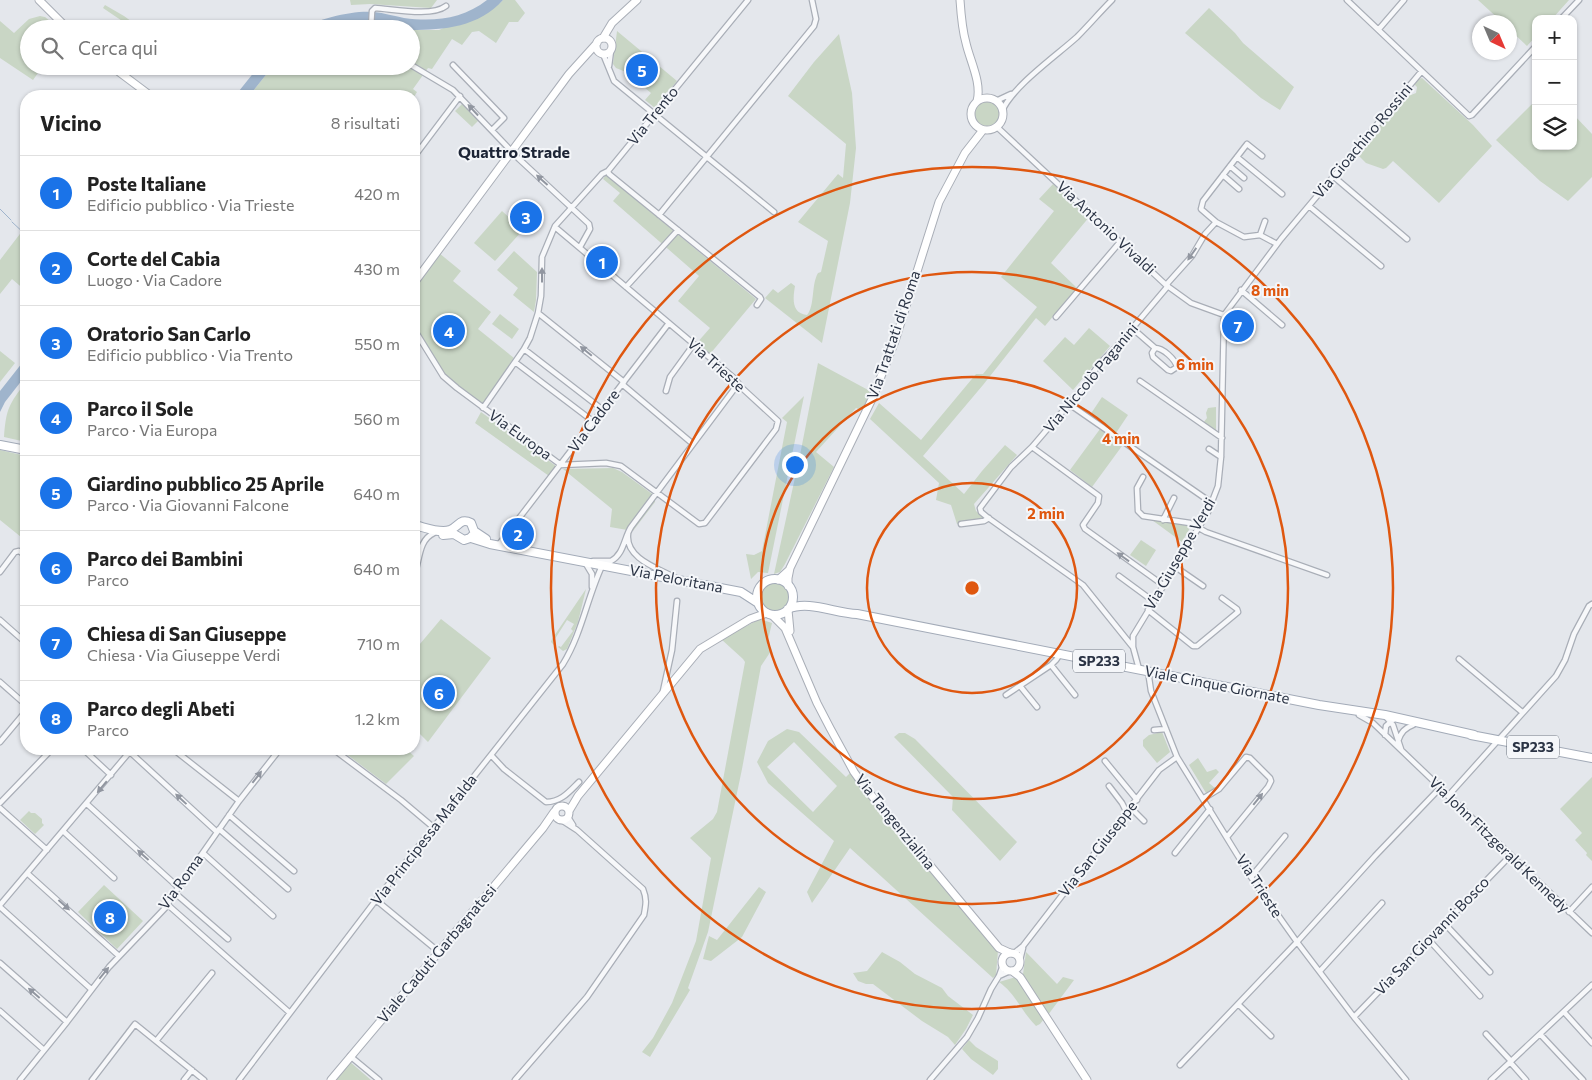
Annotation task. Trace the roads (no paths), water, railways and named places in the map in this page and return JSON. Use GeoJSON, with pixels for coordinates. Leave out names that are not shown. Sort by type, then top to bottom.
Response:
{"type":"FeatureCollection","features":[{"type":"Feature","properties":{"kind":"main road"},"geometry":{"type":"LineString","coordinates":[[0,445],[20,449]]}},
{"type":"Feature","properties":{"kind":"main road"},"geometry":{"type":"LineString","coordinates":[[420,526],[456,531],[464,540],[473,534],[471,523],[465,520],[459,522],[456,531]]}},
{"type":"Feature","properties":{"kind":"main road"},"geometry":{"type":"LineString","coordinates":[[420,530],[434,532],[456,531]]}},
{"type":"Feature","properties":{"kind":"main road","name":"Via Peloritana"},"geometry":{"type":"LineString","coordinates":[[473,534],[500,542],[612,567]]}},
{"type":"Feature","properties":{"kind":"main road","name":"Via Peloritana"},"geometry":{"type":"LineString","coordinates":[[473,534],[485,543],[741,592],[749,591],[762,585]]}},
{"type":"Feature","properties":{"kind":"main road"},"geometry":{"type":"LineString","coordinates":[[770,580],[778,580],[802,600],[857,614],[806,605],[796,606],[783,613],[770,614],[758,603],[758,593],[762,585],[770,580]]}},
{"type":"Feature","properties":{"kind":"main road"},"geometry":{"type":"LineString","coordinates":[[788,609],[792,602],[790,589]]}},
{"type":"Feature","properties":{"kind":"main road","name":"Via Peloritana"},"geometry":{"type":"LineString","coordinates":[[741,592],[758,603]]}},
{"type":"Feature","properties":{"kind":"main road","name":"Viale Cinque Giornate"},"geometry":{"type":"LineString","coordinates":[[857,614],[1592,758]]}},
{"type":"Feature","properties":{"kind":"main road","name":"Viale Cinque Giornate"},"geometry":{"type":"LineString","coordinates":[[1361,713],[1414,726],[1474,735]]}},
{"type":"Feature","properties":{"kind":"street"},"geometry":{"type":"LineString","coordinates":[[637,0],[609,27],[597,48],[602,53],[614,81],[774,212]]}},
{"type":"Feature","properties":{"kind":"street","name":"Via Trento"},"geometry":{"type":"LineString","coordinates":[[483,408],[524,349],[538,313],[542,288],[542,257],[555,227],[602,174],[608,171],[748,0]]}},
{"type":"Feature","properties":{"kind":"street"},"geometry":{"type":"LineString","coordinates":[[658,215],[815,23],[812,0]]}},
{"type":"Feature","properties":{"kind":"street"},"geometry":{"type":"LineString","coordinates":[[960,0],[962,26],[976,78],[978,101]]}},
{"type":"Feature","properties":{"kind":"street"},"geometry":{"type":"LineString","coordinates":[[1020,88],[1005,98],[993,100],[984,98],[978,101],[971,112],[974,125],[982,130],[990,130],[996,127],[1002,120],[1002,111],[1010,98],[1077,36],[1112,0]]}},
{"type":"Feature","properties":{"kind":"street"},"geometry":{"type":"LineString","coordinates":[[1347,0],[1379,29],[1421,72]]}},
{"type":"Feature","properties":{"kind":"street"},"geometry":{"type":"LineString","coordinates":[[1379,29],[1404,0]]}},
{"type":"Feature","properties":{"kind":"street"},"geometry":{"type":"LineString","coordinates":[[1565,15],[1578,0]]}},
{"type":"Feature","properties":{"kind":"street"},"geometry":{"type":"LineString","coordinates":[[38,1],[59,20]]}},
{"type":"Feature","properties":{"kind":"street"},"geometry":{"type":"LineString","coordinates":[[372,20],[372,11],[376,8],[439,10],[446,6]]}},
{"type":"Feature","properties":{"kind":"street"},"geometry":{"type":"LineString","coordinates":[[609,70],[612,29],[616,19]]}},
{"type":"Feature","properties":{"kind":"street"},"geometry":{"type":"LineString","coordinates":[[420,275],[551,97],[582,59],[600,41],[608,39],[611,42]]}},
{"type":"Feature","properties":{"kind":"street","name":"Via Gioachino Rossini"},"geometry":{"type":"LineString","coordinates":[[1277,244],[1421,72],[1466,115],[1471,116],[1532,50]]}},
{"type":"Feature","properties":{"kind":"street"},"geometry":{"type":"LineString","coordinates":[[582,59],[594,53],[610,51]]}},
{"type":"Feature","properties":{"kind":"street"},"geometry":{"type":"LineString","coordinates":[[452,65],[504,118],[492,130]]}},
{"type":"Feature","properties":{"kind":"street"},"geometry":{"type":"LineString","coordinates":[[420,70],[460,96],[512,152],[590,226],[580,247]]}},
{"type":"Feature","properties":{"kind":"street"},"geometry":{"type":"LineString","coordinates":[[123,75],[143,90]]}},
{"type":"Feature","properties":{"kind":"street"},"geometry":{"type":"LineString","coordinates":[[976,78],[982,90],[1002,111]]}},
{"type":"Feature","properties":{"kind":"street"},"geometry":{"type":"LineString","coordinates":[[420,149],[460,96]]}},
{"type":"Feature","properties":{"kind":"street","name":"Via Trattati di Roma"},"geometry":{"type":"LineString","coordinates":[[790,589],[788,578],[790,568],[872,399],[895,341],[939,202],[965,153],[974,125]]}},
{"type":"Feature","properties":{"kind":"street","name":"Via Antonio Vivaldi"},"geometry":{"type":"LineString","coordinates":[[996,127],[1167,286],[1191,303],[1224,315]]}},
{"type":"Feature","properties":{"kind":"street","name":"Via Trattati di Roma"},"geometry":{"type":"LineString","coordinates":[[965,153],[982,130]]}},
{"type":"Feature","properties":{"kind":"street"},"geometry":{"type":"LineString","coordinates":[[1224,315],[1277,244],[1260,235],[1244,237],[1216,222],[1202,211],[1200,207],[1248,144],[1262,156]]}},
{"type":"Feature","properties":{"kind":"street"},"geometry":{"type":"LineString","coordinates":[[1237,157],[1282,194]]}},
{"type":"Feature","properties":{"kind":"street"},"geometry":{"type":"LineString","coordinates":[[1230,166],[1244,178]]}},
{"type":"Feature","properties":{"kind":"street"},"geometry":{"type":"LineString","coordinates":[[608,171],[609,174],[658,215],[760,297],[761,299],[757,305]]}},
{"type":"Feature","properties":{"kind":"street"},"geometry":{"type":"LineString","coordinates":[[1223,175],[1239,189]]}},
{"type":"Feature","properties":{"kind":"street"},"geometry":{"type":"LineString","coordinates":[[1333,176],[1407,238]]}},
{"type":"Feature","properties":{"kind":"street"},"geometry":{"type":"LineString","coordinates":[[1309,206],[1381,266]]}},
{"type":"Feature","properties":{"kind":"street"},"geometry":{"type":"LineString","coordinates":[[1260,235],[1265,221]]}},
{"type":"Feature","properties":{"kind":"street","name":"Via Niccolò Paganini"},"geometry":{"type":"LineString","coordinates":[[989,518],[981,512],[980,508],[1011,467],[1032,447],[1086,384],[1099,364],[1132,328],[1192,256],[1204,234],[1216,222]]}},
{"type":"Feature","properties":{"kind":"street","name":"Via Trieste"},"geometry":{"type":"LineString","coordinates":[[555,227],[734,378],[738,384],[776,418],[778,425],[710,517],[702,524]]}},
{"type":"Feature","properties":{"kind":"street"},"geometry":{"type":"LineString","coordinates":[[626,287],[678,230]]}},
{"type":"Feature","properties":{"kind":"street"},"geometry":{"type":"LineString","coordinates":[[1056,317],[1120,242]]}},
{"type":"Feature","properties":{"kind":"street"},"geometry":{"type":"LineString","coordinates":[[1242,290],[1282,325]]}},
{"type":"Feature","properties":{"kind":"street"},"geometry":{"type":"LineString","coordinates":[[538,313],[693,444]]}},
{"type":"Feature","properties":{"kind":"street","name":"Via Giuseppe Verdi"},"geometry":{"type":"LineString","coordinates":[[1133,647],[1133,636],[1198,528],[1212,503],[1218,486],[1222,438],[1224,315]]}},
{"type":"Feature","properties":{"kind":"street","name":"Via Cadore"},"geometry":{"type":"LineString","coordinates":[[500,542],[669,324]]}},
{"type":"Feature","properties":{"kind":"street"},"geometry":{"type":"LineString","coordinates":[[1132,328],[1155,348],[1160,348],[1176,362],[1176,369],[1168,370],[1153,357],[1152,353],[1155,348]]}},
{"type":"Feature","properties":{"kind":"street","name":"Via Europa"},"geometry":{"type":"LineString","coordinates":[[420,338],[444,376],[457,388],[561,465],[618,464],[695,522],[702,524]]}},
{"type":"Feature","properties":{"kind":"street"},"geometry":{"type":"LineString","coordinates":[[666,391],[670,376],[694,344]]}},
{"type":"Feature","properties":{"kind":"street"},"geometry":{"type":"LineString","coordinates":[[524,349],[603,410]]}},
{"type":"Feature","properties":{"kind":"street"},"geometry":{"type":"LineString","coordinates":[[515,362],[594,422]]}},
{"type":"Feature","properties":{"kind":"street"},"geometry":{"type":"LineString","coordinates":[[1140,381],[1222,438]]}},
{"type":"Feature","properties":{"kind":"street"},"geometry":{"type":"LineString","coordinates":[[587,562],[609,562],[615,560],[620,554],[629,529],[738,384]]}},
{"type":"Feature","properties":{"kind":"street"},"geometry":{"type":"LineString","coordinates":[[1069,404],[1212,503]]}},
{"type":"Feature","properties":{"kind":"street"},"geometry":{"type":"LineString","coordinates":[[1032,447],[1099,496],[1098,503],[1082,525],[1085,529],[1163,585]]}},
{"type":"Feature","properties":{"kind":"street"},"geometry":{"type":"LineString","coordinates":[[1209,449],[1221,457]]}},
{"type":"Feature","properties":{"kind":"street"},"geometry":{"type":"LineString","coordinates":[[1143,477],[1137,488],[1138,511],[1146,517],[1190,523],[1215,536],[1326,575]]}},
{"type":"Feature","properties":{"kind":"street"},"geometry":{"type":"LineString","coordinates":[[1163,520],[1174,498]]}},
{"type":"Feature","properties":{"kind":"street"},"geometry":{"type":"LineString","coordinates":[[961,524],[984,521],[989,518],[1083,585],[1133,647],[1139,669]]}},
{"type":"Feature","properties":{"kind":"street"},"geometry":{"type":"LineString","coordinates":[[629,529],[628,545],[636,555],[680,580]]}},
{"type":"Feature","properties":{"kind":"street"},"geometry":{"type":"LineString","coordinates":[[420,554],[421,547],[427,537],[434,532]]}},
{"type":"Feature","properties":{"kind":"street"},"geometry":{"type":"LineString","coordinates":[[0,572],[17,551],[20,553]]}},
{"type":"Feature","properties":{"kind":"street","name":"Via Principessa Mafalda"},"geometry":{"type":"LineString","coordinates":[[587,562],[592,574],[591,590]]}},
{"type":"Feature","properties":{"kind":"street","name":"Via Principessa Mafalda"},"geometry":{"type":"LineString","coordinates":[[239,1080],[376,900],[567,657],[580,630],[591,590],[602,566]]}},
{"type":"Feature","properties":{"kind":"street"},"geometry":{"type":"LineString","coordinates":[[1174,566],[1203,586]]}},
{"type":"Feature","properties":{"kind":"street","name":"Via Trattati di Roma"},"geometry":{"type":"LineString","coordinates":[[778,580],[790,568]]}},
{"type":"Feature","properties":{"kind":"street"},"geometry":{"type":"LineString","coordinates":[[1119,576],[1153,601]]}},
{"type":"Feature","properties":{"kind":"street"},"geometry":{"type":"LineString","coordinates":[[1148,610],[1194,646],[1197,646],[1238,612],[1237,609],[1222,598]]}},
{"type":"Feature","properties":{"kind":"street"},"geometry":{"type":"LineString","coordinates":[[663,694],[672,650],[677,601]]}},
{"type":"Feature","properties":{"kind":"street"},"geometry":{"type":"LineString","coordinates":[[750,619],[758,603]]}},
{"type":"Feature","properties":{"kind":"street"},"geometry":{"type":"LineString","coordinates":[[1448,796],[1556,676],[1565,660],[1574,634],[1589,606],[1592,604]]}},
{"type":"Feature","properties":{"kind":"street","name":"Via Tangenzialina"},"geometry":{"type":"LineString","coordinates":[[788,609],[789,629],[797,655]]}},
{"type":"Feature","properties":{"kind":"street"},"geometry":{"type":"LineString","coordinates":[[565,817],[578,796],[702,647],[750,619],[770,614]]}},
{"type":"Feature","properties":{"kind":"street","name":"Via Tangenzialina"},"geometry":{"type":"LineString","coordinates":[[770,614],[785,628],[817,703],[854,772],[879,806],[1000,948],[1011,954],[1020,977],[1087,1080]]}},
{"type":"Feature","properties":{"kind":"street"},"geometry":{"type":"LineString","coordinates":[[0,620],[20,638]]}},
{"type":"Feature","properties":{"kind":"street"},"geometry":{"type":"LineString","coordinates":[[1006,695],[1051,665],[1060,654]]}},
{"type":"Feature","properties":{"kind":"street"},"geometry":{"type":"LineString","coordinates":[[1459,659],[1522,712]]}},
{"type":"Feature","properties":{"kind":"street"},"geometry":{"type":"LineString","coordinates":[[1051,665],[1076,695]]}},
{"type":"Feature","properties":{"kind":"street","name":"Via Trieste"},"geometry":{"type":"LineString","coordinates":[[1148,671],[1151,691],[1178,757],[1251,877],[1354,1017],[1406,1080]]}},
{"type":"Feature","properties":{"kind":"street"},"geometry":{"type":"LineString","coordinates":[[0,682],[20,700]]}},
{"type":"Feature","properties":{"kind":"street"},"geometry":{"type":"LineString","coordinates":[[1020,686],[1037,706]]}},
{"type":"Feature","properties":{"kind":"street","name":"Via John Fitzgerald Kennedy"},"geometry":{"type":"LineString","coordinates":[[1361,713],[1592,933]]}},
{"type":"Feature","properties":{"kind":"street"},"geometry":{"type":"LineString","coordinates":[[0,742],[20,718]]}},
{"type":"Feature","properties":{"kind":"street"},"geometry":{"type":"LineString","coordinates":[[1385,735],[1386,726],[1391,721],[1402,720],[1436,726]]}},
{"type":"Feature","properties":{"kind":"street","name":"Via John Fitzgerald Kennedy"},"geometry":{"type":"LineString","coordinates":[[1391,721],[1398,742],[1406,756]]}},
{"type":"Feature","properties":{"kind":"street"},"geometry":{"type":"LineString","coordinates":[[1398,742],[1402,731],[1414,726]]}},
{"type":"Feature","properties":{"kind":"street"},"geometry":{"type":"LineString","coordinates":[[1154,730],[1166,729]]}},
{"type":"Feature","properties":{"kind":"street"},"geometry":{"type":"LineString","coordinates":[[0,803],[46,755]]}},
{"type":"Feature","properties":{"kind":"street"},"geometry":{"type":"LineString","coordinates":[[89,755],[111,775]]}},
{"type":"Feature","properties":{"kind":"street"},"geometry":{"type":"LineString","coordinates":[[91,989],[0,906],[127,755]]}},
{"type":"Feature","properties":{"kind":"street"},"geometry":{"type":"LineString","coordinates":[[136,755],[218,831],[288,890]]}},
{"type":"Feature","properties":{"kind":"street"},"geometry":{"type":"LineString","coordinates":[[181,755],[239,801]]}},
{"type":"Feature","properties":{"kind":"street","name":"Via Roma"},"geometry":{"type":"LineString","coordinates":[[20,1080],[91,989],[119,956],[168,905],[239,801],[275,755]]}},
{"type":"Feature","properties":{"kind":"street"},"geometry":{"type":"LineString","coordinates":[[341,755],[402,800],[434,827]]}},
{"type":"Feature","properties":{"kind":"street"},"geometry":{"type":"LineString","coordinates":[[491,755],[504,769],[546,802],[552,802],[564,797],[580,782]]}},
{"type":"Feature","properties":{"kind":"street","name":"Via San Giuseppe"},"geometry":{"type":"LineString","coordinates":[[1015,967],[1023,946],[1160,768],[1178,757]]}},
{"type":"Feature","properties":{"kind":"street"},"geometry":{"type":"LineString","coordinates":[[1204,798],[1219,789],[1246,758],[1250,758],[1270,778],[1271,781],[1268,787],[1227,837]]}},
{"type":"Feature","properties":{"kind":"street"},"geometry":{"type":"LineString","coordinates":[[1105,761],[1136,800]]}},
{"type":"Feature","properties":{"kind":"street"},"geometry":{"type":"LineString","coordinates":[[1109,786],[1127,813]]}},
{"type":"Feature","properties":{"kind":"street"},"geometry":{"type":"LineString","coordinates":[[1180,1065],[1440,788]]}},
{"type":"Feature","properties":{"kind":"street"},"geometry":{"type":"LineString","coordinates":[[561,806],[578,796]]}},
{"type":"Feature","properties":{"kind":"street"},"geometry":{"type":"LineString","coordinates":[[86,804],[179,888]]}},
{"type":"Feature","properties":{"kind":"street"},"geometry":{"type":"LineString","coordinates":[[561,806],[566,807],[565,817]]}},
{"type":"Feature","properties":{"kind":"street","name":"Viale Caduti Garbagnatesi"},"geometry":{"type":"LineString","coordinates":[[331,1080],[543,828],[557,808],[561,806]]}},
{"type":"Feature","properties":{"kind":"street"},"geometry":{"type":"LineString","coordinates":[[0,808],[47,850]]}},
{"type":"Feature","properties":{"kind":"street"},"geometry":{"type":"LineString","coordinates":[[1131,808],[1144,820]]}},
{"type":"Feature","properties":{"kind":"street"},"geometry":{"type":"LineString","coordinates":[[1175,853],[1210,809]]}},
{"type":"Feature","properties":{"kind":"street"},"geometry":{"type":"LineString","coordinates":[[515,1080],[587,997],[644,914],[646,905],[643,889],[565,817],[555,816],[554,812]]}},
{"type":"Feature","properties":{"kind":"street"},"geometry":{"type":"LineString","coordinates":[[229,815],[294,871]]}},
{"type":"Feature","properties":{"kind":"street","name":"Viale Caduti Garbagnatesi"},"geometry":{"type":"LineString","coordinates":[[543,828],[565,817]]}},
{"type":"Feature","properties":{"kind":"street"},"geometry":{"type":"LineString","coordinates":[[63,831],[114,878]]}},
{"type":"Feature","properties":{"kind":"street"},"geometry":{"type":"LineString","coordinates":[[1251,877],[1285,836]]}},
{"type":"Feature","properties":{"kind":"street"},"geometry":{"type":"LineString","coordinates":[[203,853],[273,916]]}},
{"type":"Feature","properties":{"kind":"street","name":"Via San Giovanni Bosco"},"geometry":{"type":"LineString","coordinates":[[1354,1017],[1511,855]]}},
{"type":"Feature","properties":{"kind":"street"},"geometry":{"type":"LineString","coordinates":[[27,873],[119,956]]}},
{"type":"Feature","properties":{"kind":"street"},"geometry":{"type":"LineString","coordinates":[[1569,912],[1592,887]]}},
{"type":"Feature","properties":{"kind":"street"},"geometry":{"type":"LineString","coordinates":[[175,893],[228,939]]}},
{"type":"Feature","properties":{"kind":"street"},"geometry":{"type":"LineString","coordinates":[[376,900],[439,952]]}},
{"type":"Feature","properties":{"kind":"street"},"geometry":{"type":"LineString","coordinates":[[1320,971],[1382,903]]}},
{"type":"Feature","properties":{"kind":"street"},"geometry":{"type":"LineString","coordinates":[[168,905],[290,1013]]}},
{"type":"Feature","properties":{"kind":"street"},"geometry":{"type":"LineString","coordinates":[[1445,924],[1490,972]]}},
{"type":"Feature","properties":{"kind":"street"},"geometry":{"type":"LineString","coordinates":[[1429,940],[1480,996]]}},
{"type":"Feature","properties":{"kind":"street","name":"Via San Giuseppe"},"geometry":{"type":"LineString","coordinates":[[1011,954],[1023,946]]}},
{"type":"Feature","properties":{"kind":"street","name":"Via Tangenzialina"},"geometry":{"type":"LineString","coordinates":[[1000,948],[1006,969],[1015,967]]}},
{"type":"Feature","properties":{"kind":"street"},"geometry":{"type":"LineString","coordinates":[[930,1080],[967,1037],[999,976],[1006,955],[1011,954]]}},
{"type":"Feature","properties":{"kind":"street"},"geometry":{"type":"LineString","coordinates":[[0,963],[67,1022]]}},
{"type":"Feature","properties":{"kind":"street"},"geometry":{"type":"LineString","coordinates":[[999,976],[1015,967]]}},
{"type":"Feature","properties":{"kind":"street"},"geometry":{"type":"LineString","coordinates":[[156,1041],[212,973]]}},
{"type":"Feature","properties":{"kind":"street"},"geometry":{"type":"LineString","coordinates":[[1491,1080],[1592,985]]}},
{"type":"Feature","properties":{"kind":"street"},"geometry":{"type":"LineString","coordinates":[[1238,1004],[1271,1036]]}},
{"type":"Feature","properties":{"kind":"street"},"geometry":{"type":"LineString","coordinates":[[0,1011],[44,1050]]}},
{"type":"Feature","properties":{"kind":"street"},"geometry":{"type":"LineString","coordinates":[[1564,1012],[1592,1043]]}},
{"type":"Feature","properties":{"kind":"street"},"geometry":{"type":"LineString","coordinates":[[92,1080],[135,1024],[204,1080]]}},
{"type":"Feature","properties":{"kind":"street"},"geometry":{"type":"LineString","coordinates":[[1486,1034],[1526,1080]]}},
{"type":"Feature","properties":{"kind":"street"},"geometry":{"type":"LineString","coordinates":[[1540,1034],[1583,1080]]}},
{"type":"Feature","properties":{"kind":"street"},"geometry":{"type":"LineString","coordinates":[[350,1056],[379,1080]]}},
{"type":"Feature","properties":{"kind":"street"},"geometry":{"type":"LineString","coordinates":[[184,1080],[192,1070]]}},
{"type":"Feature","properties":{"kind":"water"},"geometry":{"type":"Polygon","coordinates":[[[487,0],[503,0],[483,16],[448,28],[420,30],[420,20],[323,20],[356,12],[374,12],[426,20],[448,18],[478,6],[487,0]]]}},
{"type":"Feature","properties":{"kind":"water"},"geometry":{"type":"Polygon","coordinates":[[[252,75],[266,75],[254,90],[240,90],[252,75]]]}},
{"type":"Feature","properties":{"kind":"water"},"geometry":{"type":"Polygon","coordinates":[[[20,366],[20,383],[5,402],[0,412],[0,391],[20,366]]]}},
{"type":"Feature","properties":{"kind":"waterway"},"geometry":{"type":"LineString","coordinates":[[0,209],[11,220]]}},
{"type":"Feature","properties":{"kind":"waterway"},"geometry":{"type":"LineString","coordinates":[[12,222],[20,229]]}},
{"type":"Feature","properties":{"kind":"place","name":"Giardino pubblico 25 Aprile"},"geometry":{"type":"Point","coordinates":[642,70]}},
{"type":"Feature","properties":{"kind":"place","name":"Oratorio San Carlo"},"geometry":{"type":"Point","coordinates":[526,217]}},
{"type":"Feature","properties":{"kind":"place","name":"Poste Italiane"},"geometry":{"type":"Point","coordinates":[602,262]}},
{"type":"Feature","properties":{"kind":"place","name":"Chiesa di San Giuseppe"},"geometry":{"type":"Point","coordinates":[1238,326]}},
{"type":"Feature","properties":{"kind":"place","name":"Parco il Sole"},"geometry":{"type":"Point","coordinates":[449,331]}},
{"type":"Feature","properties":{"kind":"place","name":"Corte del Cabia"},"geometry":{"type":"Point","coordinates":[518,534]}},
{"type":"Feature","properties":{"kind":"place","name":"Parco dei Bambini"},"geometry":{"type":"Point","coordinates":[439,693]}},
{"type":"Feature","properties":{"kind":"place","name":"Parco degli Abeti"},"geometry":{"type":"Point","coordinates":[110,917]}},
{"type":"Feature","properties":{"kind":"district","name":"Quattro Strade"},"geometry":{"type":"Point","coordinates":[514,152]}}]}
